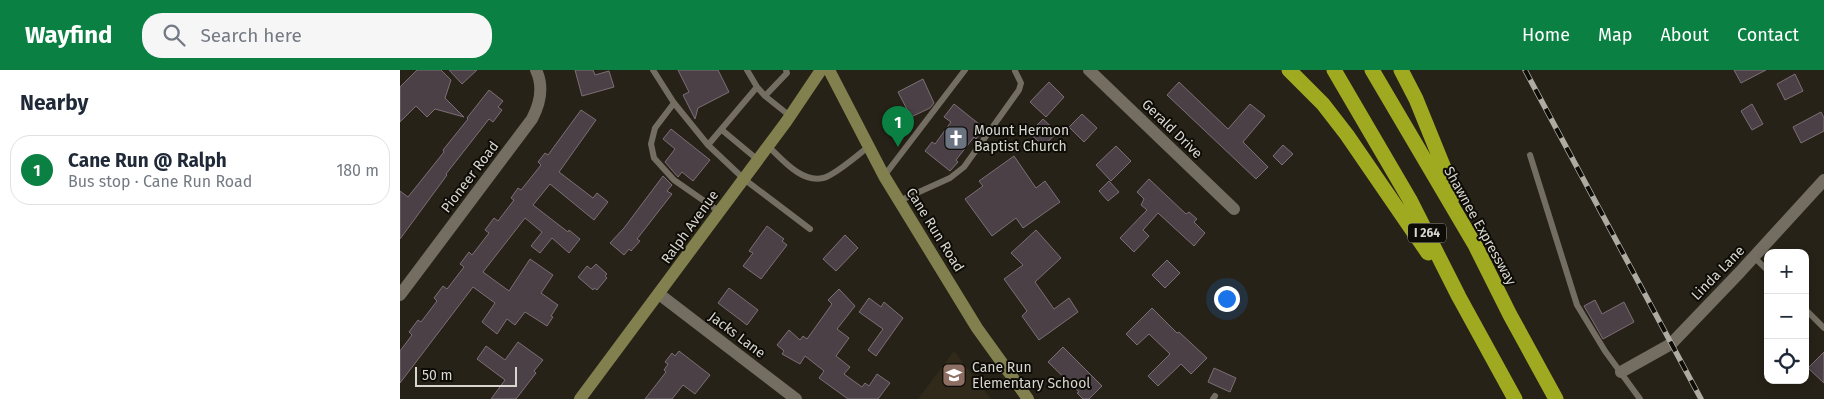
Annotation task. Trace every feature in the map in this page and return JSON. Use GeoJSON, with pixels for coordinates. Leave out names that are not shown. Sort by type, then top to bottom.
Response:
{"type":"FeatureCollection","features":[{"type":"Feature","properties":{"kind":"highway"},"geometry":{"type":"LineString","coordinates":[[1289,70],[1322,104],[1347,135],[1459,297]]}},
{"type":"Feature","properties":{"kind":"highway","name":"I 264"},"geometry":{"type":"LineString","coordinates":[[1334,70],[1410,200],[1459,297],[1515,399]]}},
{"type":"Feature","properties":{"kind":"highway","name":"Shawnee Expressway"},"geometry":{"type":"LineString","coordinates":[[1372,70],[1475,246],[1556,399]]}},
{"type":"Feature","properties":{"kind":"highway"},"geometry":{"type":"LineString","coordinates":[[1401,70],[1416,99],[1475,246]]}},
{"type":"Feature","properties":{"kind":"street","name":"Pioneer Road"},"geometry":{"type":"LineString","coordinates":[[400,295],[537,111],[540,82],[536,70]]}},
{"type":"Feature","properties":{"kind":"street","name":"Ralph Avenue"},"geometry":{"type":"LineString","coordinates":[[580,399],[720,212],[821,70]]}},
{"type":"Feature","properties":{"kind":"street","name":"Cane Run Road"},"geometry":{"type":"LineString","coordinates":[[829,70],[884,176],[978,328],[1028,399]]}},
{"type":"Feature","properties":{"kind":"street","name":"Gerald Drive"},"geometry":{"type":"LineString","coordinates":[[1089,70],[1234,209]]}},
{"type":"Feature","properties":{"kind":"street","name":"Linda Lane"},"geometry":{"type":"LineString","coordinates":[[1621,372],[1671,344],[1824,180]]}},
{"type":"Feature","properties":{"kind":"street","name":"Jacks Lane"},"geometry":{"type":"LineString","coordinates":[[659,294],[796,399]]}},
{"type":"Feature","properties":{"kind":"lane"},"geometry":{"type":"LineString","coordinates":[[653,70],[674,103],[708,145],[744,179],[810,229]]}},
{"type":"Feature","properties":{"kind":"lane"},"geometry":{"type":"LineString","coordinates":[[747,70],[765,96],[790,116]]}},
{"type":"Feature","properties":{"kind":"lane"},"geometry":{"type":"LineString","coordinates":[[765,96],[787,73],[786,70]]}},
{"type":"Feature","properties":{"kind":"lane"},"geometry":{"type":"LineString","coordinates":[[884,176],[965,70]]}},
{"type":"Feature","properties":{"kind":"lane"},"geometry":{"type":"LineString","coordinates":[[900,201],[950,178],[964,167],[1019,90],[1021,83],[1015,70]]}},
{"type":"Feature","properties":{"kind":"lane"},"geometry":{"type":"LineString","coordinates":[[708,145],[757,87]]}},
{"type":"Feature","properties":{"kind":"lane"},"geometry":{"type":"LineString","coordinates":[[674,103],[655,128],[651,144],[654,158],[674,180],[720,212]]}},
{"type":"Feature","properties":{"kind":"lane"},"geometry":{"type":"LineString","coordinates":[[722,130],[758,160]]}},
{"type":"Feature","properties":{"kind":"lane"},"geometry":{"type":"LineString","coordinates":[[768,146],[799,172],[810,178],[824,178],[868,147]]}},
{"type":"Feature","properties":{"kind":"lane"},"geometry":{"type":"LineString","coordinates":[[1530,156],[1577,305],[1605,351],[1640,399]]}},
{"type":"Feature","properties":{"kind":"lane"},"geometry":{"type":"LineString","coordinates":[[1754,257],[1764,267]]}},
{"type":"Feature","properties":{"kind":"lane"},"geometry":{"type":"LineString","coordinates":[[1809,313],[1824,328]]}},
{"type":"Feature","properties":{"kind":"shaded area","name":"Cane Run Elementary School"},"geometry":{"type":"Polygon","coordinates":[[[954,351],[991,399],[918,399],[954,351]]]}},
{"type":"Feature","properties":{"kind":"building"},"geometry":{"type":"Polygon","coordinates":[[[417,70],[441,70],[451,80],[445,98],[464,117],[435,109],[427,117],[416,106],[400,122],[400,87],[417,70]]]}},
{"type":"Feature","properties":{"kind":"building"},"geometry":{"type":"Polygon","coordinates":[[[449,70],[477,70],[462,84],[449,70]]]}},
{"type":"Feature","properties":{"kind":"building"},"geometry":{"type":"Polygon","coordinates":[[[575,70],[593,70],[595,75],[609,71],[614,87],[582,96],[575,70]]]}},
{"type":"Feature","properties":{"kind":"building"},"geometry":{"type":"Polygon","coordinates":[[[678,70],[718,70],[729,92],[698,108],[695,119],[683,95],[689,92],[678,70]]]}},
{"type":"Feature","properties":{"kind":"building"},"geometry":{"type":"Polygon","coordinates":[[[1734,70],[1766,70],[1741,83],[1734,70]]]}},
{"type":"Feature","properties":{"kind":"building"},"geometry":{"type":"Polygon","coordinates":[[[1795,74],[1803,91],[1785,100],[1777,84],[1795,74]]]}},
{"type":"Feature","properties":{"kind":"building"},"geometry":{"type":"Polygon","coordinates":[[[923,79],[934,103],[930,108],[911,117],[898,92],[923,79]]]}},
{"type":"Feature","properties":{"kind":"building"},"geometry":{"type":"Polygon","coordinates":[[[1049,82],[1064,97],[1046,117],[1030,102],[1049,82]]]}},
{"type":"Feature","properties":{"kind":"building"},"geometry":{"type":"Polygon","coordinates":[[[1179,82],[1228,129],[1250,104],[1265,116],[1243,142],[1268,167],[1256,179],[1167,95],[1179,82]]]}},
{"type":"Feature","properties":{"kind":"building"},"geometry":{"type":"Polygon","coordinates":[[[489,90],[503,101],[498,107],[502,110],[493,122],[489,119],[446,174],[400,239],[400,191],[408,197],[444,152],[443,150],[489,90]]]}},
{"type":"Feature","properties":{"kind":"building","name":"Mount Hermon Baptist Church"},"geometry":{"type":"Polygon","coordinates":[[[954,104],[984,128],[976,139],[974,137],[950,171],[925,151],[932,142],[935,144],[951,122],[944,117],[954,104]]]}},
{"type":"Feature","properties":{"kind":"building"},"geometry":{"type":"Polygon","coordinates":[[[1752,104],[1763,124],[1752,130],[1741,111],[1752,104]]]}},
{"type":"Feature","properties":{"kind":"building"},"geometry":{"type":"Polygon","coordinates":[[[581,110],[596,120],[559,172],[593,198],[597,193],[608,202],[594,220],[550,184],[533,205],[580,239],[569,253],[552,238],[540,253],[531,246],[542,232],[525,218],[483,272],[509,291],[530,259],[553,275],[541,293],[558,305],[551,316],[553,317],[547,326],[525,312],[515,325],[507,319],[497,334],[482,322],[495,303],[473,287],[400,383],[400,351],[412,335],[409,332],[418,320],[421,322],[437,301],[434,298],[443,286],[447,289],[464,267],[460,264],[469,252],[472,255],[489,233],[485,230],[494,218],[498,221],[514,200],[511,198],[518,188],[521,190],[541,165],[538,162],[545,153],[548,155],[581,110]]]}},
{"type":"Feature","properties":{"kind":"building"},"geometry":{"type":"Polygon","coordinates":[[[1821,112],[1824,118],[1824,131],[1801,143],[1793,127],[1821,112]]]}},
{"type":"Feature","properties":{"kind":"building"},"geometry":{"type":"Polygon","coordinates":[[[1082,114],[1097,128],[1084,142],[1069,127],[1082,114]]]}},
{"type":"Feature","properties":{"kind":"building"},"geometry":{"type":"Polygon","coordinates":[[[1043,119],[1057,132],[1044,146],[1029,133],[1043,119]]]}},
{"type":"Feature","properties":{"kind":"building"},"geometry":{"type":"Polygon","coordinates":[[[671,129],[710,160],[693,181],[682,172],[678,177],[665,162],[675,149],[663,139],[671,129]]]}},
{"type":"Feature","properties":{"kind":"building"},"geometry":{"type":"Polygon","coordinates":[[[1283,145],[1293,154],[1282,165],[1273,156],[1283,145]]]}},
{"type":"Feature","properties":{"kind":"building"},"geometry":{"type":"Polygon","coordinates":[[[1116,146],[1131,161],[1111,181],[1096,165],[1116,146]]]}},
{"type":"Feature","properties":{"kind":"building"},"geometry":{"type":"Polygon","coordinates":[[[1014,156],[1036,188],[1045,181],[1060,202],[1023,228],[1016,218],[992,236],[965,199],[983,186],[979,181],[1014,156]]]}},
{"type":"Feature","properties":{"kind":"building"},"geometry":{"type":"Polygon","coordinates":[[[663,176],[672,185],[667,191],[672,194],[637,239],[640,241],[631,251],[629,249],[624,255],[610,243],[624,228],[663,176]]]}},
{"type":"Feature","properties":{"kind":"building"},"geometry":{"type":"Polygon","coordinates":[[[1149,179],[1186,214],[1189,212],[1197,219],[1194,222],[1205,233],[1194,246],[1158,213],[1143,230],[1149,236],[1134,252],[1120,238],[1147,210],[1141,205],[1144,199],[1137,192],[1149,179]]]}},
{"type":"Feature","properties":{"kind":"building"},"geometry":{"type":"Polygon","coordinates":[[[1109,181],[1119,192],[1108,201],[1099,191],[1109,181]]]}},
{"type":"Feature","properties":{"kind":"building"},"geometry":{"type":"Polygon","coordinates":[[[767,226],[784,239],[782,241],[787,245],[761,279],[743,266],[753,253],[749,251],[767,226]]]}},
{"type":"Feature","properties":{"kind":"building"},"geometry":{"type":"Polygon","coordinates":[[[1036,230],[1061,258],[1035,282],[1054,309],[1069,298],[1078,312],[1039,340],[1022,316],[1027,311],[1004,279],[1023,265],[1011,253],[1036,230]]]}},
{"type":"Feature","properties":{"kind":"building"},"geometry":{"type":"Polygon","coordinates":[[[845,235],[858,248],[836,271],[823,259],[845,235]]]}},
{"type":"Feature","properties":{"kind":"building"},"geometry":{"type":"Polygon","coordinates":[[[1167,260],[1180,273],[1165,288],[1152,275],[1167,260]]]}},
{"type":"Feature","properties":{"kind":"building"},"geometry":{"type":"Polygon","coordinates":[[[596,264],[607,274],[605,276],[607,278],[597,290],[594,288],[593,290],[578,277],[587,266],[591,269],[596,264]]]}},
{"type":"Feature","properties":{"kind":"building"},"geometry":{"type":"Polygon","coordinates":[[[729,288],[758,310],[747,325],[718,303],[729,288]]]}},
{"type":"Feature","properties":{"kind":"building"},"geometry":{"type":"Polygon","coordinates":[[[839,289],[855,306],[837,329],[849,338],[836,356],[850,367],[844,374],[862,387],[865,383],[869,386],[877,374],[890,383],[878,399],[848,399],[819,378],[824,371],[805,356],[800,364],[782,354],[784,351],[777,345],[789,330],[800,340],[803,336],[807,339],[832,304],[828,300],[839,289]]]}},
{"type":"Feature","properties":{"kind":"building"},"geometry":{"type":"Polygon","coordinates":[[[869,298],[881,307],[884,302],[903,318],[876,356],[868,350],[883,329],[859,312],[869,298]]]}},
{"type":"Feature","properties":{"kind":"building"},"geometry":{"type":"Polygon","coordinates":[[[1595,300],[1602,314],[1624,302],[1634,322],[1603,339],[1584,306],[1595,300]]]}},
{"type":"Feature","properties":{"kind":"building"},"geometry":{"type":"Polygon","coordinates":[[[1152,308],[1177,333],[1179,332],[1207,358],[1191,374],[1181,364],[1158,386],[1148,376],[1170,354],[1149,334],[1137,345],[1126,334],[1152,308]]]}},
{"type":"Feature","properties":{"kind":"building"},"geometry":{"type":"Polygon","coordinates":[[[518,342],[543,360],[534,371],[536,373],[516,399],[491,399],[505,380],[477,359],[486,346],[505,360],[518,342]]]}},
{"type":"Feature","properties":{"kind":"building"},"geometry":{"type":"Polygon","coordinates":[[[1063,347],[1102,386],[1089,399],[1083,399],[1077,393],[1079,392],[1048,362],[1063,347]]]}},
{"type":"Feature","properties":{"kind":"building"},"geometry":{"type":"Polygon","coordinates":[[[679,351],[710,375],[695,394],[683,385],[672,399],[645,399],[666,372],[664,370],[668,364],[665,362],[672,353],[675,356],[679,351]]]}},
{"type":"Feature","properties":{"kind":"building"},"geometry":{"type":"Polygon","coordinates":[[[1824,352],[1824,383],[1809,369],[1824,352]]]}},
{"type":"Feature","properties":{"kind":"building"},"geometry":{"type":"Polygon","coordinates":[[[1214,368],[1236,378],[1230,392],[1208,382],[1214,368]]]}},
{"type":"Feature","properties":{"kind":"railway"},"geometry":{"type":"LineString","coordinates":[[1525,70],[1701,399]]}},
{"type":"Feature","properties":{"kind":"place","name":"Mount Hermon Baptist Church"},"geometry":{"type":"Point","coordinates":[956,138]}},
{"type":"Feature","properties":{"kind":"place","name":"Cane Run @ Ralph"},"geometry":{"type":"Point","coordinates":[898,147]}},
{"type":"Feature","properties":{"kind":"place","name":"Cane Run Elementary School"},"geometry":{"type":"Point","coordinates":[954,375]}}]}
